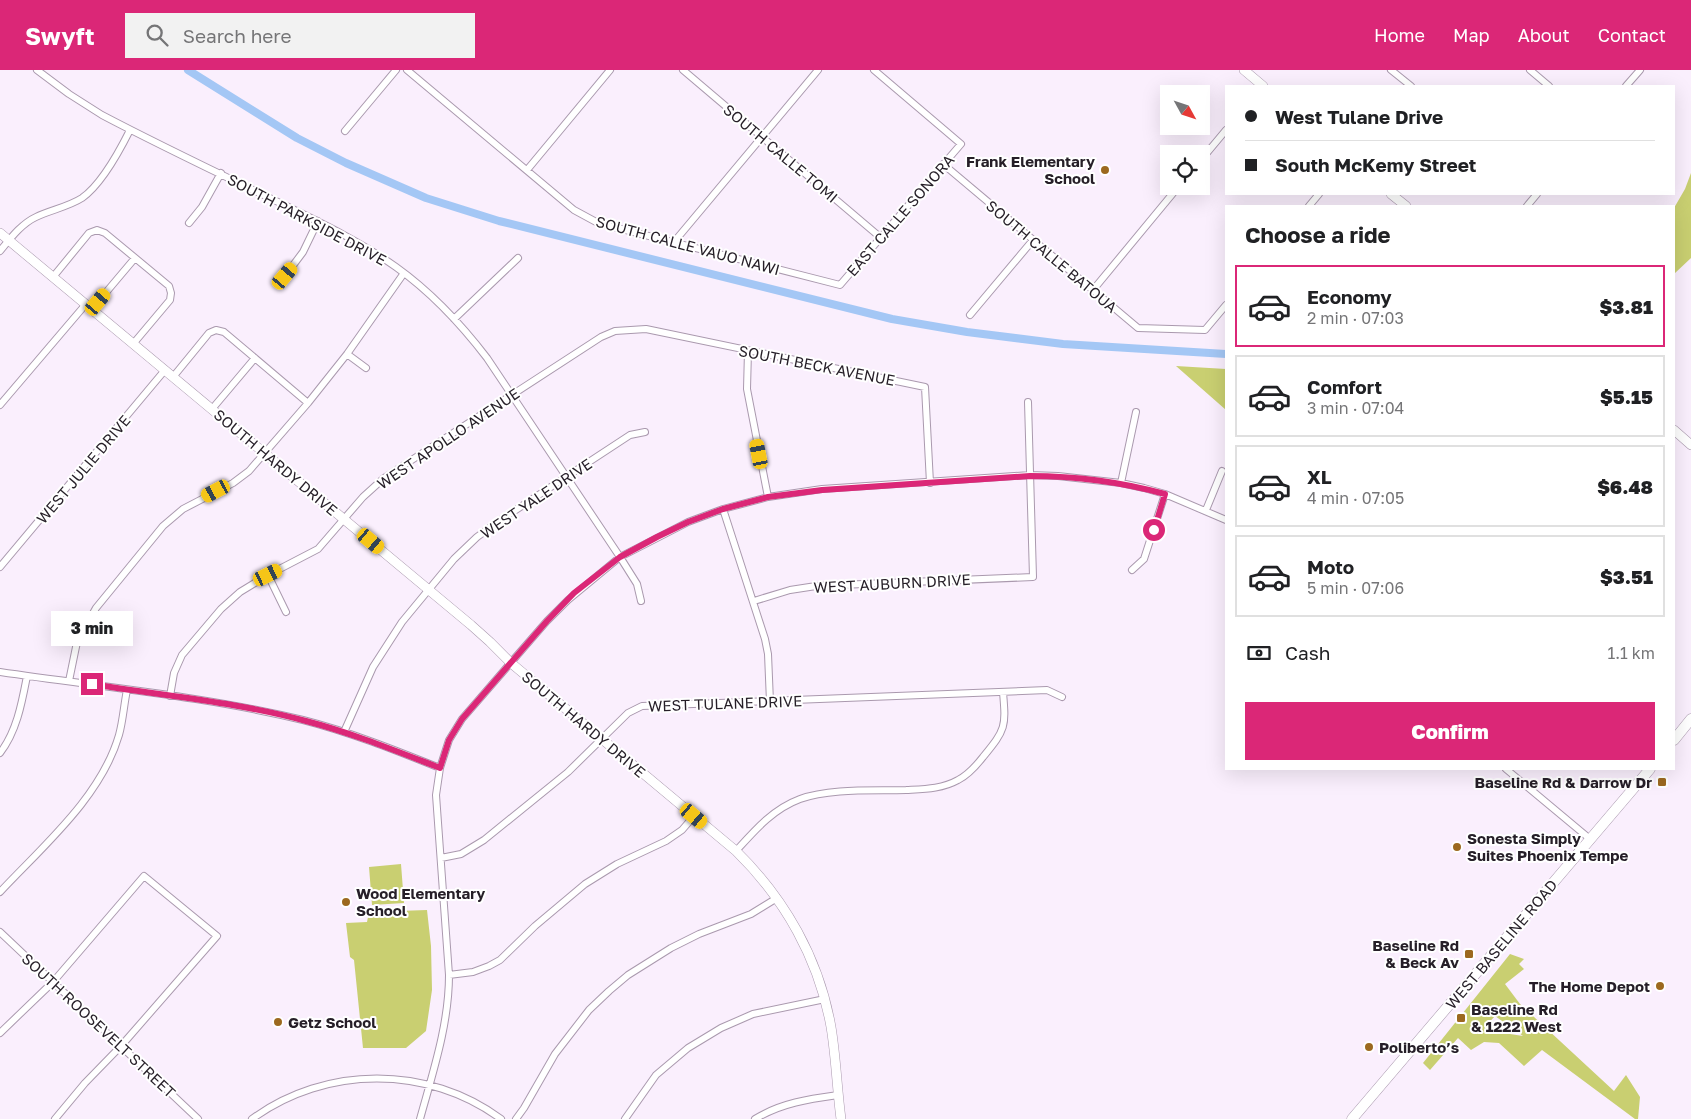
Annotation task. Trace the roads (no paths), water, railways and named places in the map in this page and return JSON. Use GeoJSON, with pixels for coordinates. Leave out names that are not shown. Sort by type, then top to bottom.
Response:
{"type":"FeatureCollection","features":[{"type":"Feature","properties":{"kind":"main road"},"geometry":{"type":"LineString","coordinates":[[1675,739],[1689,725]]}},
{"type":"Feature","properties":{"kind":"main road","name":"WEST BASELINE ROAD"},"geometry":{"type":"LineString","coordinates":[[1352,1119],[1649,770]]}},
{"type":"Feature","properties":{"kind":"street","name":"SOUTH PARKSIDE DRIVE"},"geometry":{"type":"LineString","coordinates":[[38,70],[93,110],[130,130],[318,221],[365,246],[429,293],[454,318],[482,351],[512,394],[637,584],[641,601]]}},
{"type":"Feature","properties":{"kind":"street"},"geometry":{"type":"LineString","coordinates":[[344,131],[396,70]]}},
{"type":"Feature","properties":{"kind":"street","name":"SOUTH CALLE VAUO NAWI"},"geometry":{"type":"LineString","coordinates":[[407,70],[574,210],[598,223],[840,285]]}},
{"type":"Feature","properties":{"kind":"street"},"geometry":{"type":"LineString","coordinates":[[527,170],[610,70]]}},
{"type":"Feature","properties":{"kind":"street","name":"SOUTH CALLE TOMI"},"geometry":{"type":"LineString","coordinates":[[683,70],[880,237]]}},
{"type":"Feature","properties":{"kind":"street"},"geometry":{"type":"LineString","coordinates":[[674,242],[818,70]]}},
{"type":"Feature","properties":{"kind":"street","name":"EAST CALLE SONORA"},"geometry":{"type":"LineString","coordinates":[[840,285],[961,144],[874,70]]}},
{"type":"Feature","properties":{"kind":"street"},"geometry":{"type":"LineString","coordinates":[[1244,70],[1262,85]]}},
{"type":"Feature","properties":{"kind":"street"},"geometry":{"type":"LineString","coordinates":[[1391,70],[1409,85]]}},
{"type":"Feature","properties":{"kind":"street"},"geometry":{"type":"LineString","coordinates":[[1530,70],[1548,85]]}},
{"type":"Feature","properties":{"kind":"street"},"geometry":{"type":"LineString","coordinates":[[1627,85],[1640,70]]}},
{"type":"Feature","properties":{"kind":"street"},"geometry":{"type":"LineString","coordinates":[[0,251],[25,224],[34,218],[80,199],[87,194],[116,158],[130,130]]}},
{"type":"Feature","properties":{"kind":"street"},"geometry":{"type":"LineString","coordinates":[[1210,149],[1225,131]]}},
{"type":"Feature","properties":{"kind":"street","name":"SOUTH CALLE BATOUA"},"geometry":{"type":"LineString","coordinates":[[943,164],[1138,328],[1205,330],[1225,306]]}},
{"type":"Feature","properties":{"kind":"street"},"geometry":{"type":"LineString","coordinates":[[189,223],[202,207],[220,173]]}},
{"type":"Feature","properties":{"kind":"street"},"geometry":{"type":"LineString","coordinates":[[1093,290],[1172,195]]}},
{"type":"Feature","properties":{"kind":"street"},"geometry":{"type":"LineString","coordinates":[[1310,205],[1318,195]]}},
{"type":"Feature","properties":{"kind":"street"},"geometry":{"type":"LineString","coordinates":[[1392,195],[1405,205]]}},
{"type":"Feature","properties":{"kind":"street"},"geometry":{"type":"LineString","coordinates":[[1528,205],[1536,195]]}},
{"type":"Feature","properties":{"kind":"street"},"geometry":{"type":"LineString","coordinates":[[285,276],[303,252],[318,221]]}},
{"type":"Feature","properties":{"kind":"street"},"geometry":{"type":"LineString","coordinates":[[53,277],[89,233],[96,230],[105,233],[169,286],[171,292],[170,300],[133,344]]}},
{"type":"Feature","properties":{"kind":"street","name":"SOUTH HARDY DRIVE"},"geometry":{"type":"LineString","coordinates":[[0,233],[429,590],[490,642],[511,663],[736,851],[761,877],[777,898],[807,949],[825,999],[831,1028],[841,1119]]}},
{"type":"Feature","properties":{"kind":"street"},"geometry":{"type":"LineString","coordinates":[[970,315],[1033,240]]}},
{"type":"Feature","properties":{"kind":"street"},"geometry":{"type":"LineString","coordinates":[[0,405],[135,258]]}},
{"type":"Feature","properties":{"kind":"street"},"geometry":{"type":"LineString","coordinates":[[454,318],[518,258]]}},
{"type":"Feature","properties":{"kind":"street"},"geometry":{"type":"LineString","coordinates":[[69,681],[77,642],[96,608],[163,526],[183,509],[249,471],[348,354],[404,273]]}},
{"type":"Feature","properties":{"kind":"street","name":"SOUTH BECK AVENUE"},"geometry":{"type":"LineString","coordinates":[[615,331],[646,329],[925,387],[930,483]]}},
{"type":"Feature","properties":{"kind":"street"},"geometry":{"type":"LineString","coordinates":[[173,377],[209,333],[216,330],[224,332],[308,403]]}},
{"type":"Feature","properties":{"kind":"street","name":"WEST APOLLO AVENUE"},"geometry":{"type":"LineString","coordinates":[[170,696],[174,673],[182,655],[221,609],[240,592],[318,549],[363,497],[384,478],[600,336],[615,331]]}},
{"type":"Feature","properties":{"kind":"street"},"geometry":{"type":"LineString","coordinates":[[748,351],[747,389],[768,497]]}},
{"type":"Feature","properties":{"kind":"street"},"geometry":{"type":"LineString","coordinates":[[348,354],[366,368]]}},
{"type":"Feature","properties":{"kind":"street"},"geometry":{"type":"LineString","coordinates":[[212,409],[255,358]]}},
{"type":"Feature","properties":{"kind":"street","name":"WEST JULIE DRIVE"},"geometry":{"type":"LineString","coordinates":[[0,567],[165,370]]}},
{"type":"Feature","properties":{"kind":"street"},"geometry":{"type":"LineString","coordinates":[[1028,402],[1030,476]]}},
{"type":"Feature","properties":{"kind":"street"},"geometry":{"type":"LineString","coordinates":[[1121,483],[1136,412]]}},
{"type":"Feature","properties":{"kind":"street"},"geometry":{"type":"LineString","coordinates":[[1675,431],[1691,445]]}},
{"type":"Feature","properties":{"kind":"street","name":"WEST YALE DRIVE"},"geometry":{"type":"LineString","coordinates":[[344,732],[373,666],[402,622],[454,559],[477,536],[630,435],[645,432]]}},
{"type":"Feature","properties":{"kind":"street"},"geometry":{"type":"LineString","coordinates":[[1206,510],[1222,471]]}},
{"type":"Feature","properties":{"kind":"street"},"geometry":{"type":"LineString","coordinates":[[420,1119],[430,1085],[449,996],[436,794],[440,768],[449,740],[462,719],[547,621],[574,593],[620,557],[688,522],[723,509],[768,497],[822,490],[1030,476],[1081,478],[1121,483],[1165,494],[1225,520]]}},
{"type":"Feature","properties":{"kind":"street","name":"WEST AUBURN DRIVE"},"geometry":{"type":"LineString","coordinates":[[754,601],[796,589],[816,586],[1033,577],[1030,476]]}},
{"type":"Feature","properties":{"kind":"street"},"geometry":{"type":"LineString","coordinates":[[1132,570],[1144,558],[1165,494]]}},
{"type":"Feature","properties":{"kind":"street"},"geometry":{"type":"LineString","coordinates":[[723,509],[765,639],[768,654],[770,702]]}},
{"type":"Feature","properties":{"kind":"street"},"geometry":{"type":"LineString","coordinates":[[268,575],[286,612]]}},
{"type":"Feature","properties":{"kind":"street"},"geometry":{"type":"LineString","coordinates":[[0,672],[249,708],[344,732],[440,768]]}},
{"type":"Feature","properties":{"kind":"street"},"geometry":{"type":"LineString","coordinates":[[0,753],[12,732],[18,716],[27,676]]}},
{"type":"Feature","properties":{"kind":"street"},"geometry":{"type":"LineString","coordinates":[[0,892],[80,807],[95,786],[107,765],[119,735],[127,690]]}},
{"type":"Feature","properties":{"kind":"street","name":"WEST TULANE DRIVE"},"geometry":{"type":"LineString","coordinates":[[441,858],[461,854],[484,840],[568,772],[628,712],[642,706],[1047,690],[1062,697]]}},
{"type":"Feature","properties":{"kind":"street"},"geometry":{"type":"LineString","coordinates":[[736,851],[767,818],[800,799],[829,793],[934,789],[958,780],[978,764],[1003,730],[1005,716],[1003,692]]}},
{"type":"Feature","properties":{"kind":"street"},"geometry":{"type":"LineString","coordinates":[[1507,770],[1590,839]]}},
{"type":"Feature","properties":{"kind":"street"},"geometry":{"type":"LineString","coordinates":[[449,975],[473,972],[500,960],[535,926],[585,884],[617,864],[666,841],[682,830],[694,816]]}},
{"type":"Feature","properties":{"kind":"street"},"geometry":{"type":"LineString","coordinates":[[0,1033],[53,982],[144,876],[217,936],[121,1046],[84,1083],[55,1119]]}},
{"type":"Feature","properties":{"kind":"street"},"geometry":{"type":"LineString","coordinates":[[516,1119],[560,1046],[589,1010],[609,992],[635,971],[671,948],[698,934],[751,914],[777,898]]}},
{"type":"Feature","properties":{"kind":"street","name":"SOUTH ROOSEVELT STREET"},"geometry":{"type":"LineString","coordinates":[[0,932],[198,1119]]}},
{"type":"Feature","properties":{"kind":"street"},"geometry":{"type":"LineString","coordinates":[[625,1119],[656,1075],[688,1048],[720,1028],[753,1014],[825,999]]}},
{"type":"Feature","properties":{"kind":"street"},"geometry":{"type":"LineString","coordinates":[[252,1119],[297,1094],[340,1081],[387,1078],[430,1085],[466,1097],[501,1119]]}},
{"type":"Feature","properties":{"kind":"street"},"geometry":{"type":"LineString","coordinates":[[755,1119],[784,1105],[806,1099],[838,1095]]}},
{"type":"Feature","properties":{"kind":"waterway"},"geometry":{"type":"LineString","coordinates":[[188,70],[297,138],[346,163],[426,198],[499,221],[892,319],[967,332],[1063,344],[1225,354]]}},
{"type":"Feature","properties":{"kind":"place","name":"Frank Elementary School"},"geometry":{"type":"Point","coordinates":[1105,170]}},
{"type":"Feature","properties":{"kind":"place","name":"Baseline Rd & Darrow Dr"},"geometry":{"type":"Point","coordinates":[1662,782]}},
{"type":"Feature","properties":{"kind":"place","name":"Sonesta Simply Suites Phoenix Tempe"},"geometry":{"type":"Point","coordinates":[1457,847]}},
{"type":"Feature","properties":{"kind":"place","name":"Wood Elementary School"},"geometry":{"type":"Point","coordinates":[346,902]}},
{"type":"Feature","properties":{"kind":"place","name":"Baseline Rd & Beck Av"},"geometry":{"type":"Point","coordinates":[1469,954]}},
{"type":"Feature","properties":{"kind":"place","name":"The Home Depot"},"geometry":{"type":"Point","coordinates":[1660,986]}},
{"type":"Feature","properties":{"kind":"place","name":"Baseline Rd & 1222 West"},"geometry":{"type":"Point","coordinates":[1461,1018]}},
{"type":"Feature","properties":{"kind":"place","name":"Getz School"},"geometry":{"type":"Point","coordinates":[278,1022]}},
{"type":"Feature","properties":{"kind":"place","name":"Poliberto’s"},"geometry":{"type":"Point","coordinates":[1369,1047]}}]}
